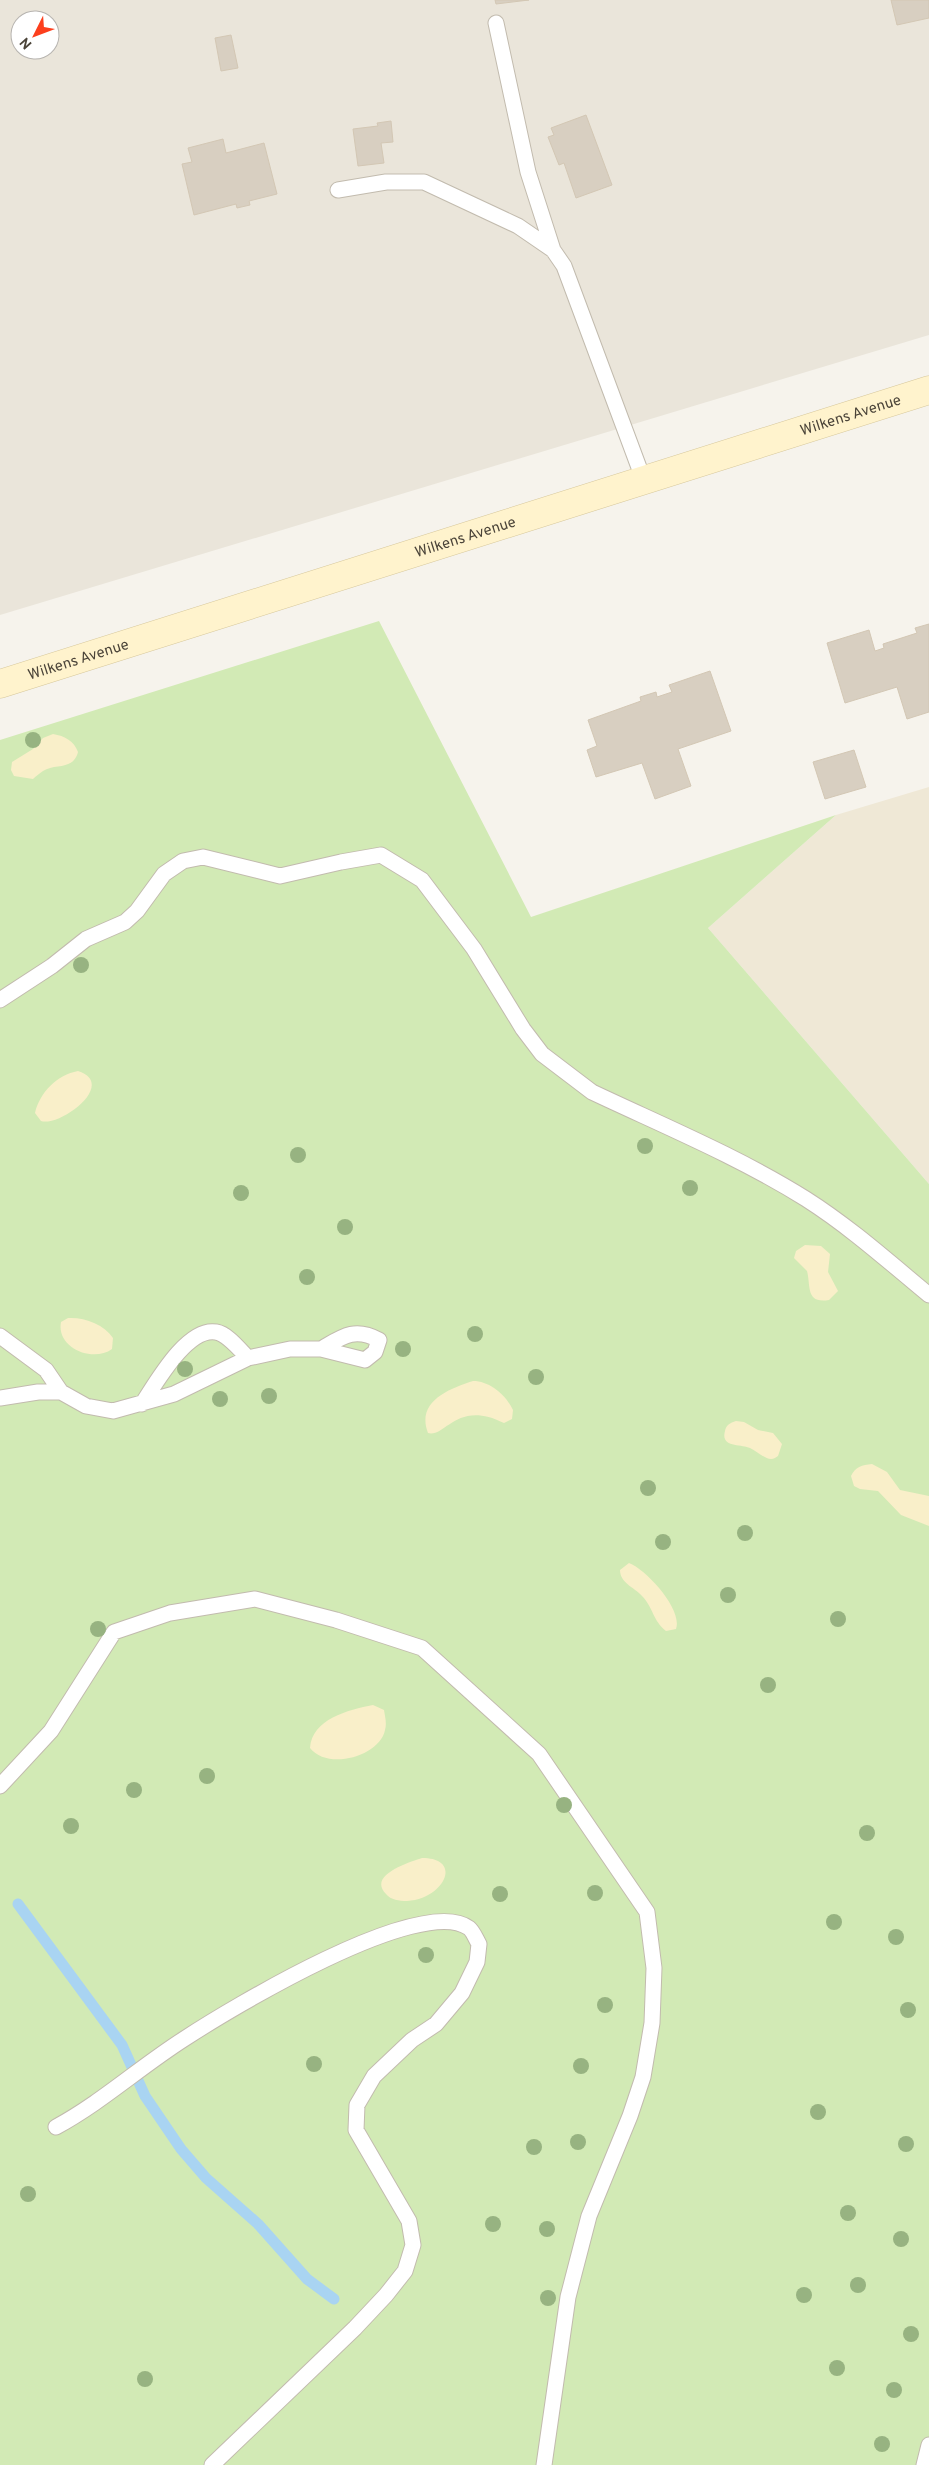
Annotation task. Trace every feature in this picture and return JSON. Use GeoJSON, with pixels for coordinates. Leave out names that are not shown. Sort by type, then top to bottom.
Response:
{"type":"FeatureCollection","features":[{"type":"Feature","properties":{"kind":"main road","name":"Wilkens Avenue"},"geometry":{"type":"LineString","coordinates":[[0,684],[929,390]]}},
{"type":"Feature","properties":{"kind":"lane"},"geometry":{"type":"LineString","coordinates":[[496,23],[528,172],[553,250],[564,266],[644,481]]}},
{"type":"Feature","properties":{"kind":"lane"},"geometry":{"type":"LineString","coordinates":[[338,190],[386,182],[424,182],[518,226],[553,250]]}},
{"type":"Feature","properties":{"kind":"lane"},"geometry":{"type":"LineString","coordinates":[[0,1000],[52,966],[86,940],[125,922],[137,911],[164,874],[183,861],[204,857],[280,876],[342,862],[381,856],[422,880],[474,949],[523,1029],[542,1054],[568,1075],[592,1092],[758,1172],[807,1200],[875,1250],[929,1295]]}},
{"type":"Feature","properties":{"kind":"lane"},"geometry":{"type":"LineString","coordinates":[[142,1404],[189,1341],[202,1332],[217,1332],[230,1340],[248,1358]]}},
{"type":"Feature","properties":{"kind":"lane"},"geometry":{"type":"LineString","coordinates":[[0,1336],[46,1370],[61,1392],[86,1406],[113,1411],[174,1394],[248,1358],[290,1349],[321,1349]]}},
{"type":"Feature","properties":{"kind":"lane"},"geometry":{"type":"LineString","coordinates":[[0,1398],[38,1392],[61,1392]]}},
{"type":"Feature","properties":{"kind":"lane"},"geometry":{"type":"LineString","coordinates":[[0,1786],[51,1732],[114,1632],[170,1612],[254,1599],[336,1620],[422,1648],[539,1754],[647,1912],[654,1968],[652,2023],[643,2077],[630,2116],[589,2216],[568,2297],[544,2465]]}},
{"type":"Feature","properties":{"kind":"lane"},"geometry":{"type":"LineString","coordinates":[[56,2127],[80,2114],[183,2039],[298,1973],[391,1931],[423,1922],[448,1921],[469,1928],[479,1944],[476,1962],[462,1993],[436,2024],[412,2040],[374,2076],[357,2105],[356,2130],[409,2221],[413,2245],[405,2271],[386,2296],[355,2328],[212,2465]]}},
{"type":"Feature","properties":{"kind":"lane"},"geometry":{"type":"LineString","coordinates":[[924,2465],[929,2445]]}},
{"type":"Feature","properties":{"kind":"shaded area"},"geometry":{"type":"Polygon","coordinates":[[[0,0],[929,0],[929,335],[0,615],[0,0]]]}},
{"type":"Feature","properties":{"kind":"shaded area"},"geometry":{"type":"Polygon","coordinates":[[[929,787],[929,1184],[708,928],[836,815],[929,787]]]}},
{"type":"Feature","properties":{"kind":"green space"},"geometry":{"type":"Polygon","coordinates":[[[379,621],[531,917],[836,815],[708,928],[929,1184],[929,2465],[0,2465],[0,740],[379,621]]]}},
{"type":"Feature","properties":{"kind":"sand"},"geometry":{"type":"Polygon","coordinates":[[[53,734],[65,738],[74,745],[78,752],[76,758],[63,766],[48,769],[33,779],[14,776],[11,770],[12,762],[33,749],[43,738],[53,734]]]}},
{"type":"Feature","properties":{"kind":"sand"},"geometry":{"type":"Polygon","coordinates":[[[78,1071],[89,1077],[92,1085],[89,1094],[82,1103],[60,1118],[41,1121],[35,1113],[37,1105],[45,1092],[63,1076],[78,1071]]]}},
{"type":"Feature","properties":{"kind":"sand"},"geometry":{"type":"Polygon","coordinates":[[[805,1245],[821,1246],[830,1254],[828,1272],[838,1291],[829,1300],[816,1299],[813,1296],[810,1292],[807,1271],[794,1258],[796,1251],[805,1245]]]}},
{"type":"Feature","properties":{"kind":"sand"},"geometry":{"type":"Polygon","coordinates":[[[68,1318],[87,1320],[99,1325],[113,1338],[112,1349],[104,1353],[95,1354],[86,1353],[70,1346],[64,1339],[61,1331],[61,1322],[68,1318]]]}},
{"type":"Feature","properties":{"kind":"sand"},"geometry":{"type":"Polygon","coordinates":[[[473,1381],[485,1383],[502,1394],[513,1410],[512,1419],[504,1423],[488,1417],[475,1415],[464,1417],[434,1433],[428,1433],[425,1422],[426,1413],[430,1405],[445,1393],[473,1381]]]}},
{"type":"Feature","properties":{"kind":"sand"},"geometry":{"type":"Polygon","coordinates":[[[736,1421],[744,1422],[758,1430],[773,1433],[782,1444],[778,1456],[769,1459],[750,1448],[729,1443],[724,1436],[726,1429],[729,1424],[736,1421]]]}},
{"type":"Feature","properties":{"kind":"sand"},"geometry":{"type":"Polygon","coordinates":[[[872,1464],[887,1472],[900,1490],[929,1496],[929,1526],[901,1515],[878,1491],[860,1489],[854,1486],[851,1476],[855,1470],[872,1464]]]}},
{"type":"Feature","properties":{"kind":"sand"},"geometry":{"type":"Polygon","coordinates":[[[629,1563],[645,1574],[662,1592],[674,1612],[677,1621],[676,1629],[666,1631],[646,1600],[622,1578],[620,1570],[629,1563]]]}},
{"type":"Feature","properties":{"kind":"sand"},"geometry":{"type":"Polygon","coordinates":[[[373,1705],[384,1710],[386,1722],[381,1739],[374,1747],[364,1753],[340,1759],[329,1759],[318,1755],[310,1748],[312,1738],[324,1723],[343,1713],[373,1705]]]}},
{"type":"Feature","properties":{"kind":"sand"},"geometry":{"type":"Polygon","coordinates":[[[422,1858],[435,1860],[443,1864],[445,1871],[444,1879],[439,1887],[420,1899],[401,1901],[390,1898],[382,1887],[382,1881],[386,1875],[400,1866],[422,1858]]]}},
{"type":"Feature","properties":{"kind":"building"},"geometry":{"type":"Polygon","coordinates":[[[495,0],[529,0],[496,4],[495,0]]]}},
{"type":"Feature","properties":{"kind":"building"},"geometry":{"type":"Polygon","coordinates":[[[891,0],[929,0],[929,18],[897,25],[891,0]]]}},
{"type":"Feature","properties":{"kind":"building"},"geometry":{"type":"Polygon","coordinates":[[[231,35],[238,68],[221,71],[215,38],[231,35]]]}},
{"type":"Feature","properties":{"kind":"building"},"geometry":{"type":"Polygon","coordinates":[[[586,115],[612,185],[576,198],[564,163],[559,165],[548,137],[554,135],[551,128],[586,115]]]}},
{"type":"Feature","properties":{"kind":"building"},"geometry":{"type":"Polygon","coordinates":[[[391,121],[393,142],[381,143],[384,163],[358,166],[353,129],[378,126],[377,123],[391,121]]]}},
{"type":"Feature","properties":{"kind":"building"},"geometry":{"type":"Polygon","coordinates":[[[223,139],[226,153],[264,143],[277,194],[249,201],[250,205],[237,208],[236,204],[194,215],[182,164],[192,162],[188,148],[223,139]]]}},
{"type":"Feature","properties":{"kind":"building"},"geometry":{"type":"Polygon","coordinates":[[[929,624],[929,712],[907,719],[897,687],[845,703],[827,643],[869,630],[875,651],[884,648],[883,644],[917,633],[915,628],[929,624]]]}},
{"type":"Feature","properties":{"kind":"building"},"geometry":{"type":"Polygon","coordinates":[[[710,671],[731,731],[678,749],[691,786],[655,799],[642,763],[596,777],[587,750],[597,746],[588,720],[641,701],[640,697],[656,692],[657,697],[672,692],[669,685],[710,671]]]}},
{"type":"Feature","properties":{"kind":"building"},"geometry":{"type":"Polygon","coordinates":[[[854,750],[866,787],[825,799],[813,762],[854,750]]]}},
{"type":"Feature","properties":{"kind":"waterway"},"geometry":{"type":"LineString","coordinates":[[18,1904],[122,2045],[145,2096],[181,2149],[206,2178],[258,2224],[307,2279],[334,2299]]}}]}
